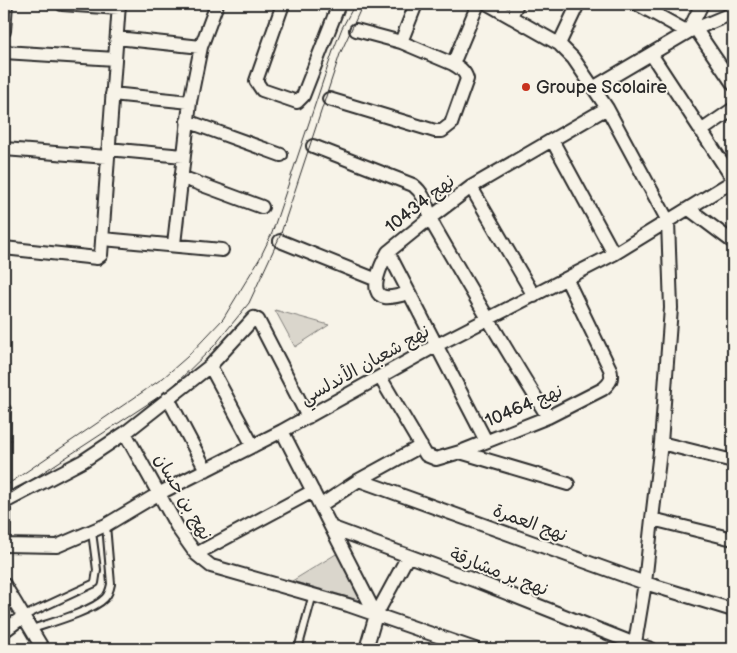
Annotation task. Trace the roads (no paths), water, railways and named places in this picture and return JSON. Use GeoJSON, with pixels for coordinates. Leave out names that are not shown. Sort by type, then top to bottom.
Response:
{"type":"FeatureCollection","features":[{"type":"Feature","properties":{"kind":"street"},"geometry":{"type":"LineString","coordinates":[[4,31],[6,4]]}},
{"type":"Feature","properties":{"kind":"street"},"geometry":{"type":"LineString","coordinates":[[4,248],[96,258],[101,254],[119,6],[62,4]]}},
{"type":"Feature","properties":{"kind":"street"},"geometry":{"type":"LineString","coordinates":[[174,244],[190,102],[201,47],[216,4]]}},
{"type":"Feature","properties":{"kind":"street"},"geometry":{"type":"LineString","coordinates":[[283,4],[256,81],[262,90],[297,102],[303,96],[339,4]]}},
{"type":"Feature","properties":{"kind":"street"},"geometry":{"type":"LineString","coordinates":[[401,42],[416,4]]}},
{"type":"Feature","properties":{"kind":"street"},"geometry":{"type":"LineString","coordinates":[[453,64],[478,4]]}},
{"type":"Feature","properties":{"kind":"street"},"geometry":{"type":"LineString","coordinates":[[488,4],[559,44],[573,58],[607,108],[668,220],[672,308],[661,443],[645,583],[634,647]]}},
{"type":"Feature","properties":{"kind":"street"},"geometry":{"type":"LineString","coordinates":[[511,16],[517,4]]}},
{"type":"Feature","properties":{"kind":"street"},"geometry":{"type":"LineString","coordinates":[[559,44],[578,4]]}},
{"type":"Feature","properties":{"kind":"street"},"geometry":{"type":"LineString","coordinates":[[691,30],[702,4]]}},
{"type":"Feature","properties":{"kind":"street"},"geometry":{"type":"LineString","coordinates":[[640,5],[691,30],[733,84]]}},
{"type":"Feature","properties":{"kind":"street"},"geometry":{"type":"LineString","coordinates":[[593,88],[691,30],[733,13]]}},
{"type":"Feature","properties":{"kind":"street"},"geometry":{"type":"LineString","coordinates":[[329,99],[435,131],[442,131],[451,124],[468,79],[466,73],[453,64],[401,42],[356,30]]}},
{"type":"Feature","properties":{"kind":"street"},"geometry":{"type":"LineString","coordinates":[[117,38],[201,47]]}},
{"type":"Feature","properties":{"kind":"street"},"geometry":{"type":"LineString","coordinates":[[4,52],[115,59]]}},
{"type":"Feature","properties":{"kind":"street"},"geometry":{"type":"LineString","coordinates":[[651,54],[733,180]]}},
{"type":"Feature","properties":{"kind":"street"},"geometry":{"type":"LineString","coordinates":[[112,94],[190,102]]}},
{"type":"Feature","properties":{"kind":"street","name":"نهج 10434"},"geometry":{"type":"LineString","coordinates":[[486,441],[388,252],[471,188],[607,108]]}},
{"type":"Feature","properties":{"kind":"street"},"geometry":{"type":"LineString","coordinates":[[701,131],[733,109]]}},
{"type":"Feature","properties":{"kind":"street"},"geometry":{"type":"LineString","coordinates":[[187,121],[281,155]]}},
{"type":"Feature","properties":{"kind":"street"},"geometry":{"type":"LineString","coordinates":[[552,140],[614,254]]}},
{"type":"Feature","properties":{"kind":"street"},"geometry":{"type":"LineString","coordinates":[[313,146],[413,185],[424,196],[430,218],[488,319],[548,417]]}},
{"type":"Feature","properties":{"kind":"street"},"geometry":{"type":"LineString","coordinates":[[4,149],[183,156]]}},
{"type":"Feature","properties":{"kind":"street"},"geometry":{"type":"LineString","coordinates":[[181,178],[262,207]]}},
{"type":"Feature","properties":{"kind":"street","name":"نهج شعبان الأندلسي"},"geometry":{"type":"LineString","coordinates":[[4,544],[57,546],[92,532],[158,494],[282,431],[437,345],[567,280],[689,209],[733,180]]}},
{"type":"Feature","properties":{"kind":"street"},"geometry":{"type":"LineString","coordinates":[[471,188],[534,296]]}},
{"type":"Feature","properties":{"kind":"street"},"geometry":{"type":"LineString","coordinates":[[689,209],[733,242]]}},
{"type":"Feature","properties":{"kind":"street"},"geometry":{"type":"LineString","coordinates":[[103,239],[174,244],[222,250]]}},
{"type":"Feature","properties":{"kind":"street"},"geometry":{"type":"LineString","coordinates":[[280,241],[377,280]]}},
{"type":"Feature","properties":{"kind":"street"},"geometry":{"type":"LineString","coordinates":[[388,252],[377,280],[378,291],[383,297],[387,298],[409,293]]}},
{"type":"Feature","properties":{"kind":"street","name":"نهج 10464"},"geometry":{"type":"LineString","coordinates":[[380,377],[420,446],[426,455],[432,458],[444,457],[460,452],[548,417],[603,389],[609,384],[612,376],[610,369],[567,280]]}},
{"type":"Feature","properties":{"kind":"street"},"geometry":{"type":"LineString","coordinates":[[5,502],[83,461],[125,433],[210,366],[252,319],[258,320],[308,417]]}},
{"type":"Feature","properties":{"kind":"street"},"geometry":{"type":"LineString","coordinates":[[210,366],[253,446]]}},
{"type":"Feature","properties":{"kind":"street"},"geometry":{"type":"LineString","coordinates":[[168,398],[206,470]]}},
{"type":"Feature","properties":{"kind":"street"},"geometry":{"type":"LineString","coordinates":[[4,410],[4,536]]}},
{"type":"Feature","properties":{"kind":"street"},"geometry":{"type":"LineString","coordinates":[[282,431],[376,615]]}},
{"type":"Feature","properties":{"kind":"street","name":"نهج بن حسان"},"geometry":{"type":"LineString","coordinates":[[125,433],[178,530],[196,554],[211,566],[312,594],[475,649]]}},
{"type":"Feature","properties":{"kind":"street"},"geometry":{"type":"LineString","coordinates":[[661,443],[733,461]]}},
{"type":"Feature","properties":{"kind":"street"},"geometry":{"type":"LineString","coordinates":[[321,505],[359,480],[420,446]]}},
{"type":"Feature","properties":{"kind":"street"},"geometry":{"type":"LineString","coordinates":[[460,452],[568,484]]}},
{"type":"Feature","properties":{"kind":"street","name":"نهج العمرة"},"geometry":{"type":"LineString","coordinates":[[359,480],[645,583],[733,610]]}},
{"type":"Feature","properties":{"kind":"street"},"geometry":{"type":"LineString","coordinates":[[196,554],[313,491]]}},
{"type":"Feature","properties":{"kind":"street"},"geometry":{"type":"LineString","coordinates":[[652,519],[733,539]]}},
{"type":"Feature","properties":{"kind":"street","name":"نهج بر مشارقة"},"geometry":{"type":"LineString","coordinates":[[333,528],[479,582],[634,647],[651,649]]}},
{"type":"Feature","properties":{"kind":"street"},"geometry":{"type":"LineString","coordinates":[[366,649],[376,615],[408,556]]}},
{"type":"Feature","properties":{"kind":"street"},"geometry":{"type":"LineString","coordinates":[[4,584],[44,649]]}},
{"type":"Feature","properties":{"kind":"street"},"geometry":{"type":"LineString","coordinates":[[5,630],[24,616]]}},
{"type":"Feature","properties":{"kind":"street"},"geometry":{"type":"LineString","coordinates":[[5,630],[32,629]]}},
{"type":"Feature","properties":{"kind":"lane"},"geometry":{"type":"LineString","coordinates":[[32,629],[92,606],[105,598],[110,591],[112,584],[106,525]]}},
{"type":"Feature","properties":{"kind":"lane"},"geometry":{"type":"LineString","coordinates":[[24,616],[95,583],[97,570],[92,532]]}},
{"type":"Feature","properties":{"kind":"lane"},"geometry":{"type":"LineString","coordinates":[[298,649],[312,594]]}},
{"type":"Feature","properties":{"kind":"tram line"},"geometry":{"type":"LineString","coordinates":[[4,487],[163,378],[187,357],[223,319],[260,258],[272,233],[333,51],[342,28],[355,4]]}},
{"type":"Feature","properties":{"kind":"tram line"},"geometry":{"type":"LineString","coordinates":[[4,498],[169,390],[214,346],[249,303],[280,236],[340,54],[363,4]]}},
{"type":"Feature","properties":{"kind":"place","name":"Groupe Scolaire"},"geometry":{"type":"Point","coordinates":[526,87]}}]}
